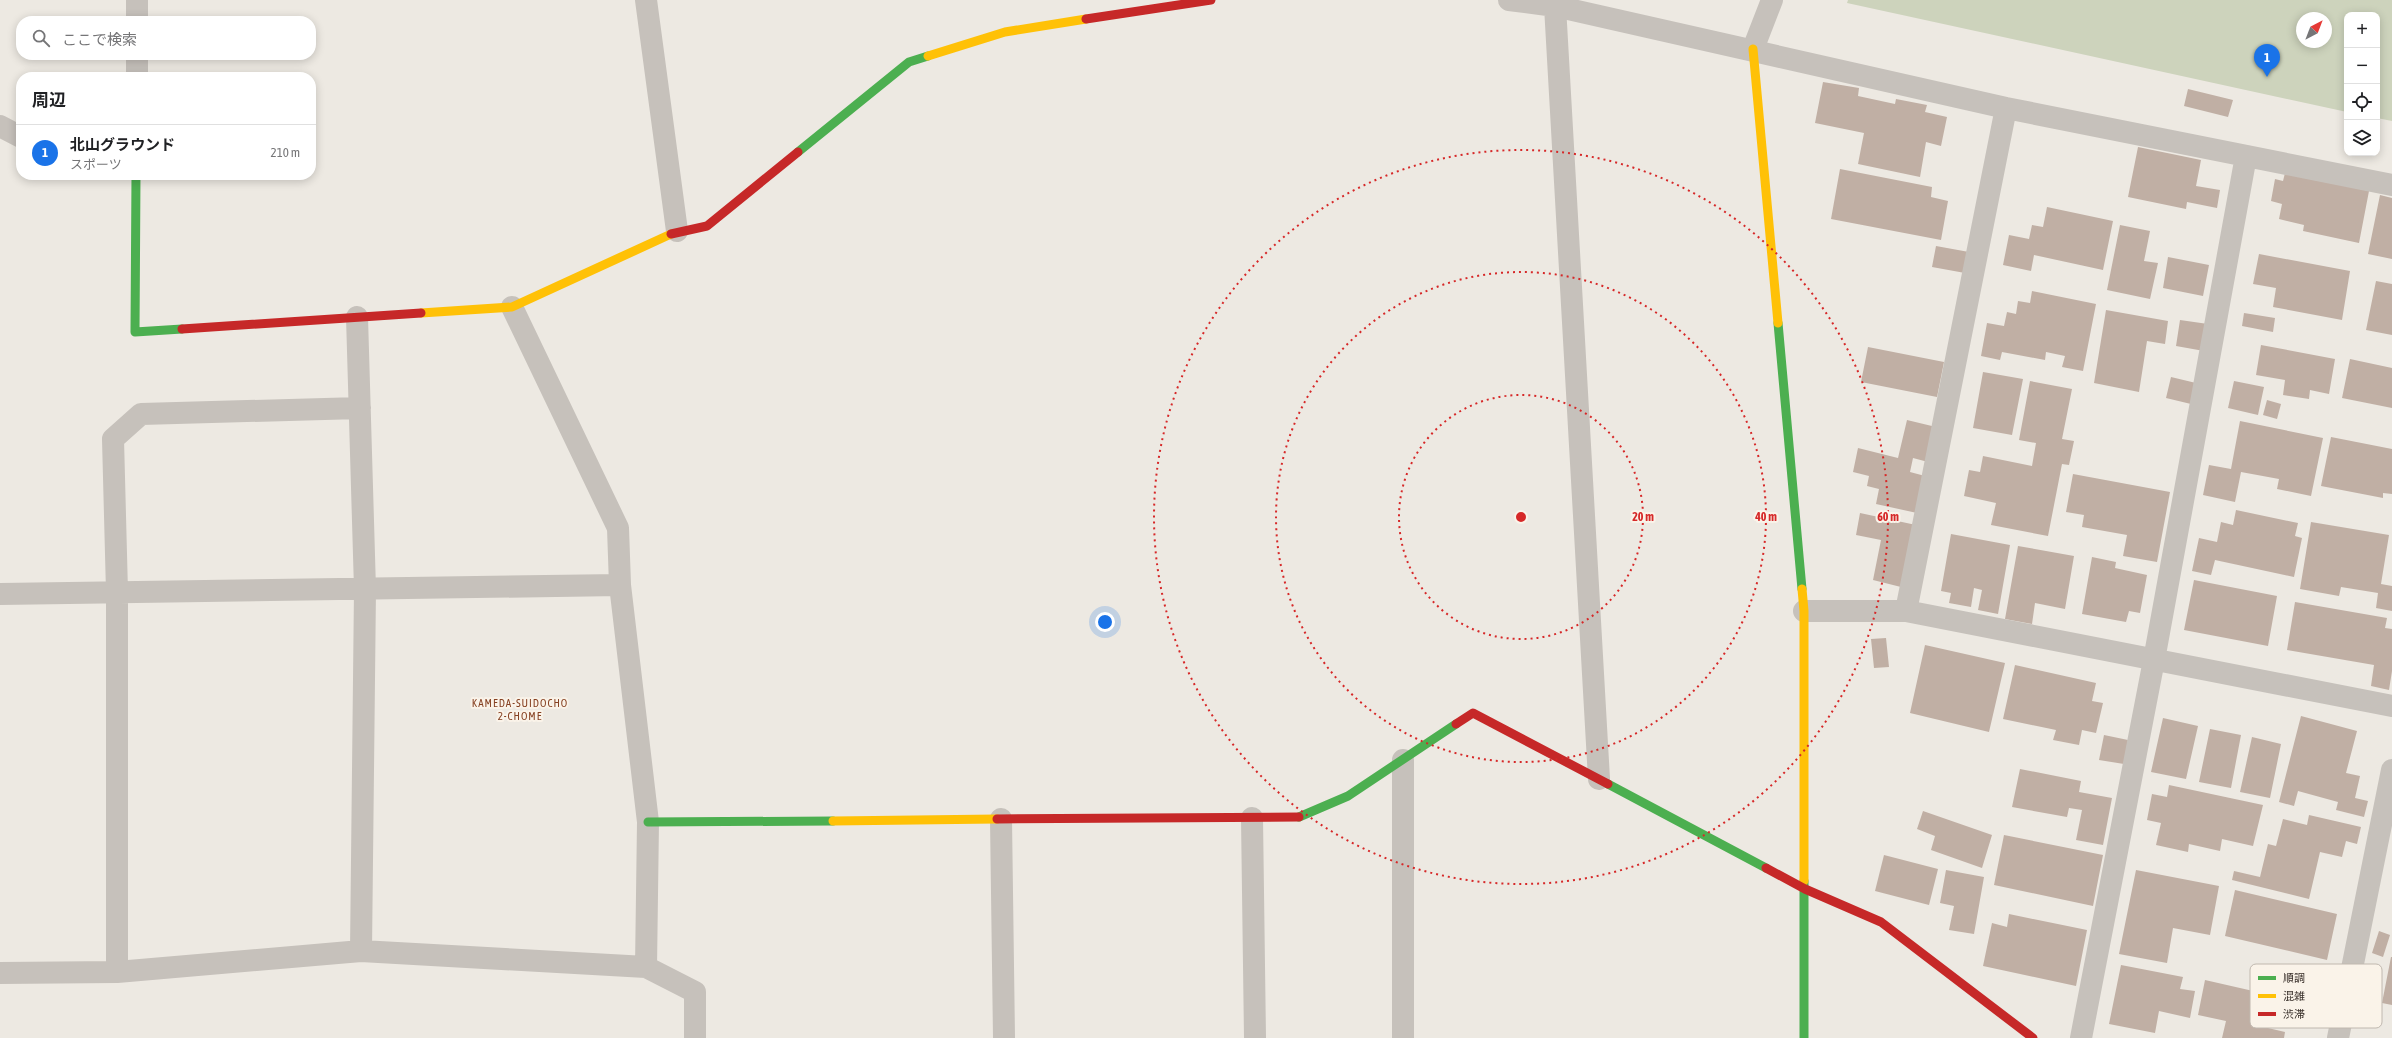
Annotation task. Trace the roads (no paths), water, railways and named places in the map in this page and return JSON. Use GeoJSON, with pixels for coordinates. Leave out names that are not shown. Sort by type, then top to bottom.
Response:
{"type":"FeatureCollection","features":[{"type":"Feature","properties":{"kind":"street"},"geometry":{"type":"LineString","coordinates":[[137,16],[138,0]]}},
{"type":"Feature","properties":{"kind":"street"},"geometry":{"type":"LineString","coordinates":[[646,0],[678,231]]}},
{"type":"Feature","properties":{"kind":"street"},"geometry":{"type":"LineString","coordinates":[[136,180],[135,332],[512,307],[678,231],[707,226],[909,62],[1005,32],[1211,0]]}},
{"type":"Feature","properties":{"kind":"street"},"geometry":{"type":"LineString","coordinates":[[1509,0],[1554,6],[1753,49],[2006,108],[2392,185]]}},
{"type":"Feature","properties":{"kind":"street"},"geometry":{"type":"LineString","coordinates":[[1772,0],[1753,49],[1804,611],[1804,1038]]}},
{"type":"Feature","properties":{"kind":"street"},"geometry":{"type":"LineString","coordinates":[[1554,6],[1598,780]]}},
{"type":"Feature","properties":{"kind":"street"},"geometry":{"type":"LineString","coordinates":[[137,60],[137,72]]}},
{"type":"Feature","properties":{"kind":"street"},"geometry":{"type":"LineString","coordinates":[[1906,612],[2006,108]]}},
{"type":"Feature","properties":{"kind":"street"},"geometry":{"type":"LineString","coordinates":[[0,126],[16,134]]}},
{"type":"Feature","properties":{"kind":"street"},"geometry":{"type":"LineString","coordinates":[[2081,1038],[2154,660],[2246,156]]}},
{"type":"Feature","properties":{"kind":"street"},"geometry":{"type":"LineString","coordinates":[[512,307],[618,528],[620,586],[648,822],[646,968]]}},
{"type":"Feature","properties":{"kind":"street"},"geometry":{"type":"LineString","coordinates":[[358,317],[365,589],[361,951]]}},
{"type":"Feature","properties":{"kind":"street"},"geometry":{"type":"LineString","coordinates":[[117,972],[116,592],[113,439],[141,414],[360,408]]}},
{"type":"Feature","properties":{"kind":"street"},"geometry":{"type":"LineString","coordinates":[[0,594],[620,586]]}},
{"type":"Feature","properties":{"kind":"street"},"geometry":{"type":"LineString","coordinates":[[1804,611],[1906,612],[2392,706]]}},
{"type":"Feature","properties":{"kind":"street"},"geometry":{"type":"LineString","coordinates":[[648,822],[1303,817],[1348,796],[1473,713],[1805,889],[1881,922],[2034,1038]]}},
{"type":"Feature","properties":{"kind":"street"},"geometry":{"type":"LineString","coordinates":[[1403,760],[1403,1038]]}},
{"type":"Feature","properties":{"kind":"street"},"geometry":{"type":"LineString","coordinates":[[2353,964],[2392,770]]}},
{"type":"Feature","properties":{"kind":"street"},"geometry":{"type":"LineString","coordinates":[[1252,818],[1255,1038]]}},
{"type":"Feature","properties":{"kind":"street"},"geometry":{"type":"LineString","coordinates":[[1001,819],[1004,1038]]}},
{"type":"Feature","properties":{"kind":"street"},"geometry":{"type":"LineString","coordinates":[[0,973],[117,972],[361,951],[646,968],[695,992],[695,1038]]}},
{"type":"Feature","properties":{"kind":"street"},"geometry":{"type":"LineString","coordinates":[[2338,1038],[2340,1028]]}},
{"type":"Feature","properties":{"kind":"place","name":"北山グラウンド"},"geometry":{"type":"Point","coordinates":[2267,77]}},
{"type":"Feature","properties":{"kind":"district","name":"KAMEDA-SUIDOCHO 2-CHOME"},"geometry":{"type":"Point","coordinates":[520,709]}}]}
